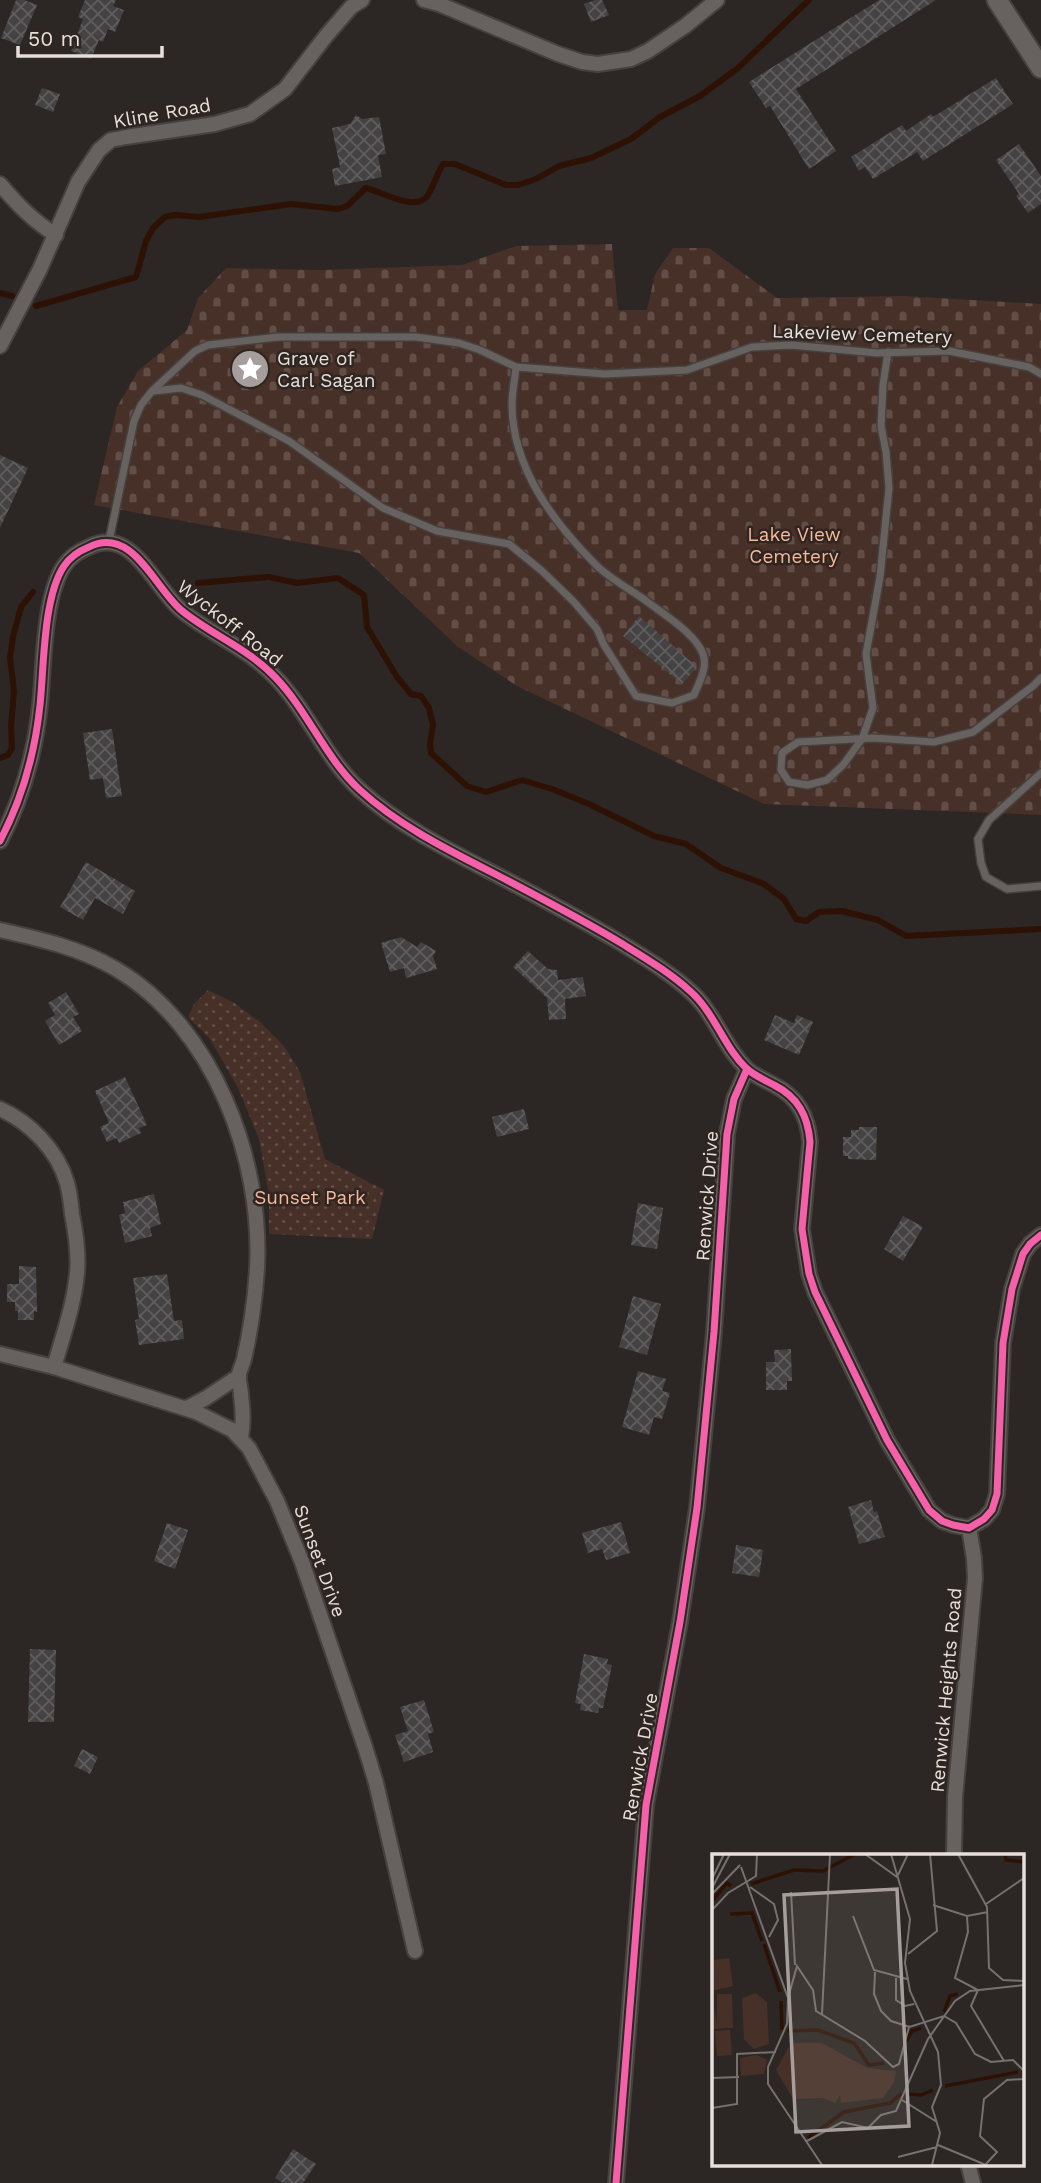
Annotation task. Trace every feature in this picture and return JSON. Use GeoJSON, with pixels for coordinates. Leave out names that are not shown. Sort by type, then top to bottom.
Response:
{"type":"FeatureCollection","features":[{"type":"Feature","properties":{"kind":"street","name":"Kline Road"},"geometry":{"type":"LineString","coordinates":[[0,346],[56,235],[78,182],[99,150],[111,140],[215,124],[250,114],[285,89],[351,7],[362,0]]}},
{"type":"Feature","properties":{"kind":"street"},"geometry":{"type":"LineString","coordinates":[[424,0],[558,54],[598,64],[631,59],[648,51],[717,0]]}},
{"type":"Feature","properties":{"kind":"street"},"geometry":{"type":"LineString","coordinates":[[998,0],[1041,68]]}},
{"type":"Feature","properties":{"kind":"street"},"geometry":{"type":"LineString","coordinates":[[0,184],[40,226],[56,235]]}},
{"type":"Feature","properties":{"kind":"street"},"geometry":{"type":"LineString","coordinates":[[0,841],[25,783],[34,744],[48,618],[57,581],[63,567],[80,551],[109,541]]}},
{"type":"Feature","properties":{"kind":"street","name":"Wyckoff Road"},"geometry":{"type":"LineString","coordinates":[[109,541],[116,542],[130,551],[181,610],[273,674],[294,699],[334,762],[367,797],[419,832],[590,925],[658,966],[691,991],[709,1010],[747,1069]]}},
{"type":"Feature","properties":{"kind":"street"},"geometry":{"type":"LineString","coordinates":[[0,930],[75,950],[128,977],[174,1019],[222,1092],[246,1157],[256,1224],[255,1292],[246,1353],[239,1376],[244,1418],[241,1437]]}},
{"type":"Feature","properties":{"kind":"street"},"geometry":{"type":"LineString","coordinates":[[747,1069],[788,1094],[797,1102],[805,1116],[810,1142],[802,1229],[804,1252],[815,1292],[887,1440],[929,1510],[942,1521],[953,1525],[969,1528],[984,1520],[992,1510],[997,1494],[1003,1343],[1012,1289],[1023,1254],[1041,1235]]}},
{"type":"Feature","properties":{"kind":"street","name":"Renwick Drive"},"geometry":{"type":"LineString","coordinates":[[617,2183],[646,1805],[680,1622],[697,1508],[714,1332],[727,1134],[734,1099],[747,1069]]}},
{"type":"Feature","properties":{"kind":"street"},"geometry":{"type":"LineString","coordinates":[[0,1110],[10,1114],[46,1144],[67,1182],[77,1238],[77,1274],[54,1367]]}},
{"type":"Feature","properties":{"kind":"street","name":"Sunset Drive"},"geometry":{"type":"LineString","coordinates":[[0,1354],[54,1367],[187,1408],[241,1437],[262,1468],[277,1501],[302,1562],[349,1700],[376,1783],[415,1951]]}},
{"type":"Feature","properties":{"kind":"street"},"geometry":{"type":"LineString","coordinates":[[187,1408],[239,1376]]}},
{"type":"Feature","properties":{"kind":"street","name":"Renwick Heights Road"},"geometry":{"type":"LineString","coordinates":[[954,1854],[955,1797],[975,1578],[969,1528]]}},
{"type":"Feature","properties":{"kind":"street"},"geometry":{"type":"LineString","coordinates":[[969,2166],[973,2183]]}},
{"type":"Feature","properties":{"kind":"lane","name":"Lakeview Cemetery"},"geometry":{"type":"LineString","coordinates":[[109,541],[134,421],[141,405],[152,391],[195,351],[208,345],[278,337],[416,337],[459,343],[516,367],[605,374],[687,370],[752,347],[791,345],[888,352],[949,351],[1029,367],[1041,374]]}},
{"type":"Feature","properties":{"kind":"lane"},"geometry":{"type":"LineString","coordinates":[[888,352],[881,426],[889,488],[880,577],[866,654],[873,708],[862,739],[844,765],[827,780],[808,785],[789,782],[781,770],[782,753],[798,742],[862,739],[934,742],[973,732],[1041,678]]}},
{"type":"Feature","properties":{"kind":"lane"},"geometry":{"type":"LineString","coordinates":[[152,391],[181,388],[202,395],[289,441],[383,508],[437,531],[509,544],[542,571],[597,629],[636,696],[671,703],[694,695],[706,665],[702,652],[682,627],[599,567],[561,524],[530,479],[514,430],[512,404],[516,367]]}},
{"type":"Feature","properties":{"kind":"lane"},"geometry":{"type":"LineString","coordinates":[[1041,773],[989,820],[978,839],[986,877],[1007,888],[1041,886]]}},
{"type":"Feature","properties":{"kind":"green space","name":"Lake View Cemetery"},"geometry":{"type":"Polygon","coordinates":[[[612,244],[618,310],[647,310],[655,274],[673,248],[709,248],[777,298],[905,296],[1041,304],[1041,815],[764,804],[517,686],[458,647],[359,553],[94,505],[117,407],[138,371],[187,330],[198,298],[226,268],[316,270],[462,265],[516,246],[612,244]]]}},
{"type":"Feature","properties":{"kind":"green space","name":"Sunset Park"},"geometry":{"type":"Polygon","coordinates":[[[208,990],[233,1002],[259,1021],[284,1046],[300,1072],[325,1159],[384,1190],[372,1239],[269,1234],[269,1195],[259,1139],[238,1088],[210,1039],[188,1017],[194,1004],[208,990]]]}},
{"type":"Feature","properties":{"kind":"building"},"geometry":{"type":"Polygon","coordinates":[[[16,0],[37,5],[20,45],[1,38],[16,0]]]}},
{"type":"Feature","properties":{"kind":"building"},"geometry":{"type":"Polygon","coordinates":[[[85,0],[116,0],[113,6],[124,10],[115,32],[108,29],[103,42],[99,40],[91,59],[71,51],[83,19],[78,17],[85,0]]]}},
{"type":"Feature","properties":{"kind":"building"},"geometry":{"type":"Polygon","coordinates":[[[602,0],[609,15],[591,22],[584,4],[602,0]]]}},
{"type":"Feature","properties":{"kind":"building"},"geometry":{"type":"Polygon","coordinates":[[[879,0],[936,0],[796,89],[836,151],[809,169],[770,106],[766,108],[749,82],[879,0]]]}},
{"type":"Feature","properties":{"kind":"building"},"geometry":{"type":"Polygon","coordinates":[[[996,78],[1013,104],[923,161],[917,152],[873,179],[865,167],[859,171],[851,157],[902,125],[906,131],[931,114],[933,117],[996,78]]]}},
{"type":"Feature","properties":{"kind":"building"},"geometry":{"type":"Polygon","coordinates":[[[42,88],[60,94],[53,112],[35,105],[42,88]]]}},
{"type":"Feature","properties":{"kind":"building"},"geometry":{"type":"Polygon","coordinates":[[[356,115],[362,119],[379,117],[386,154],[378,155],[382,177],[335,186],[332,169],[340,167],[332,128],[350,124],[356,115]]]}},
{"type":"Feature","properties":{"kind":"building"},"geometry":{"type":"Polygon","coordinates":[[[1019,144],[1041,176],[1041,204],[1028,213],[1016,196],[1019,194],[996,160],[1019,144]]]}},
{"type":"Feature","properties":{"kind":"building"},"geometry":{"type":"Polygon","coordinates":[[[0,455],[28,468],[0,528],[0,455]]]}},
{"type":"Feature","properties":{"kind":"building"},"geometry":{"type":"Polygon","coordinates":[[[639,616],[697,667],[682,684],[623,636],[639,616]]]}},
{"type":"Feature","properties":{"kind":"building"},"geometry":{"type":"Polygon","coordinates":[[[112,729],[122,796],[106,798],[103,778],[90,780],[83,733],[112,729]]]}},
{"type":"Feature","properties":{"kind":"building"},"geometry":{"type":"Polygon","coordinates":[[[86,862],[135,891],[123,914],[95,898],[83,920],[60,907],[86,862]]]}},
{"type":"Feature","properties":{"kind":"building"},"geometry":{"type":"Polygon","coordinates":[[[401,937],[417,947],[421,942],[436,951],[433,956],[437,969],[406,978],[404,968],[390,972],[381,943],[401,937]]]}},
{"type":"Feature","properties":{"kind":"building"},"geometry":{"type":"Polygon","coordinates":[[[528,951],[548,969],[557,970],[558,980],[583,977],[586,996],[565,999],[566,1019],[549,1020],[547,998],[513,967],[528,951]]]}},
{"type":"Feature","properties":{"kind":"building"},"geometry":{"type":"Polygon","coordinates":[[[66,992],[79,1014],[73,1017],[82,1031],[59,1045],[45,1021],[55,1015],[48,1003],[66,992]]]}},
{"type":"Feature","properties":{"kind":"building"},"geometry":{"type":"Polygon","coordinates":[[[775,1015],[794,1023],[797,1015],[813,1022],[799,1055],[764,1040],[775,1015]]]}},
{"type":"Feature","properties":{"kind":"building"},"geometry":{"type":"Polygon","coordinates":[[[125,1077],[147,1125],[139,1128],[141,1133],[119,1143],[117,1138],[107,1142],[100,1127],[109,1123],[95,1091],[125,1077]]]}},
{"type":"Feature","properties":{"kind":"building"},"geometry":{"type":"Polygon","coordinates":[[[524,1109],[529,1129],[497,1137],[492,1117],[524,1109]]]}},
{"type":"Feature","properties":{"kind":"building"},"geometry":{"type":"Polygon","coordinates":[[[859,1127],[877,1127],[876,1160],[848,1159],[848,1156],[843,1156],[843,1137],[851,1137],[851,1130],[859,1130],[859,1127]]]}},
{"type":"Feature","properties":{"kind":"building"},"geometry":{"type":"Polygon","coordinates":[[[154,1194],[161,1224],[150,1228],[152,1236],[125,1243],[119,1215],[125,1213],[123,1202],[154,1194]]]}},
{"type":"Feature","properties":{"kind":"building"},"geometry":{"type":"Polygon","coordinates":[[[638,1203],[663,1208],[657,1249],[631,1245],[638,1203]]]}},
{"type":"Feature","properties":{"kind":"building"},"geometry":{"type":"Polygon","coordinates":[[[903,1216],[923,1227],[903,1261],[884,1249],[903,1216]]]}},
{"type":"Feature","properties":{"kind":"building"},"geometry":{"type":"Polygon","coordinates":[[[19,1266],[36,1267],[37,1312],[34,1311],[34,1320],[18,1320],[15,1302],[7,1302],[7,1284],[19,1284],[19,1266]]]}},
{"type":"Feature","properties":{"kind":"building"},"geometry":{"type":"Polygon","coordinates":[[[167,1274],[174,1321],[182,1320],[184,1339],[139,1345],[135,1320],[139,1319],[133,1278],[167,1274]]]}},
{"type":"Feature","properties":{"kind":"building"},"geometry":{"type":"Polygon","coordinates":[[[633,1296],[661,1304],[647,1355],[619,1347],[633,1296]]]}},
{"type":"Feature","properties":{"kind":"building"},"geometry":{"type":"Polygon","coordinates":[[[791,1349],[792,1381],[787,1381],[787,1390],[766,1390],[766,1362],[775,1362],[774,1350],[791,1349]]]}},
{"type":"Feature","properties":{"kind":"building"},"geometry":{"type":"Polygon","coordinates":[[[638,1371],[666,1379],[662,1391],[670,1393],[662,1419],[654,1417],[649,1435],[622,1427],[638,1371]]]}},
{"type":"Feature","properties":{"kind":"building"},"geometry":{"type":"Polygon","coordinates":[[[871,1500],[885,1537],[859,1544],[848,1507],[871,1500]]]}},
{"type":"Feature","properties":{"kind":"building"},"geometry":{"type":"Polygon","coordinates":[[[621,1522],[630,1553],[606,1560],[602,1549],[588,1553],[582,1533],[621,1522]]]}},
{"type":"Feature","properties":{"kind":"building"},"geometry":{"type":"Polygon","coordinates":[[[167,1523],[188,1530],[175,1569],[154,1561],[167,1523]]]}},
{"type":"Feature","properties":{"kind":"building"},"geometry":{"type":"Polygon","coordinates":[[[736,1545],[763,1550],[759,1577],[732,1573],[736,1545]]]}},
{"type":"Feature","properties":{"kind":"building"},"geometry":{"type":"Polygon","coordinates":[[[30,1649],[56,1650],[54,1722],[28,1722],[30,1649]]]}},
{"type":"Feature","properties":{"kind":"building"},"geometry":{"type":"Polygon","coordinates":[[[584,1654],[608,1659],[607,1664],[612,1665],[603,1708],[599,1708],[598,1713],[580,1710],[581,1704],[575,1703],[584,1654]]]}},
{"type":"Feature","properties":{"kind":"building"},"geometry":{"type":"Polygon","coordinates":[[[424,1700],[434,1732],[428,1734],[433,1752],[404,1762],[395,1735],[408,1731],[400,1707],[424,1700]]]}},
{"type":"Feature","properties":{"kind":"building"},"geometry":{"type":"Polygon","coordinates":[[[82,1749],[98,1757],[90,1774],[74,1766],[82,1749]]]}},
{"type":"Feature","properties":{"kind":"building"},"geometry":{"type":"Polygon","coordinates":[[[293,2149],[316,2164],[303,2183],[283,2183],[275,2178],[293,2149]]]}},
{"type":"Feature","properties":{"kind":"waterway"},"geometry":{"type":"LineString","coordinates":[[36,306],[136,277],[146,241],[153,228],[165,217],[199,217],[291,204],[338,209],[347,206],[366,188],[399,200],[416,202],[428,195],[443,164],[455,164],[506,185],[518,185],[536,179],[559,166],[591,158],[631,139],[660,117],[700,96],[738,68],[809,0]]}},
{"type":"Feature","properties":{"kind":"waterway"},"geometry":{"type":"LineString","coordinates":[[0,293],[12,296]]}},
{"type":"Feature","properties":{"kind":"waterway"},"geometry":{"type":"LineString","coordinates":[[198,583],[269,577],[297,583],[338,578],[364,595],[367,627],[397,677],[411,694],[421,696],[429,708],[433,725],[431,753],[467,786],[486,792],[522,780],[552,789],[654,836],[686,844],[721,868],[764,884],[784,899],[796,919],[806,921],[819,912],[842,911],[878,920],[906,936],[1041,929]]}},
{"type":"Feature","properties":{"kind":"waterway"},"geometry":{"type":"LineString","coordinates":[[0,758],[8,755],[12,748],[14,691],[10,658],[13,637],[21,607],[33,592]]}},
{"type":"Feature","properties":{"kind":"cycle path"},"geometry":{"type":"LineString","coordinates":[[0,841],[21,792],[35,741],[48,614],[57,579],[66,563],[82,550],[104,542],[118,544],[141,562],[181,610],[253,658],[275,677],[287,690],[337,764],[375,803],[426,837],[591,925],[665,971],[699,1000],[731,1050],[747,1069],[795,1101],[807,1124],[810,1142],[802,1229],[809,1274],[815,1292],[887,1440],[929,1510],[942,1521],[953,1525],[969,1528],[984,1519],[992,1510],[997,1494],[1003,1343],[1012,1289],[1023,1254],[1041,1235]]}},
{"type":"Feature","properties":{"kind":"cycle path"},"geometry":{"type":"LineString","coordinates":[[616,2183],[646,1805],[680,1622],[697,1508],[714,1332],[727,1134],[734,1099],[747,1069]]}},
{"type":"Feature","properties":{"kind":"place","name":"Grave of Carl Sagan"},"geometry":{"type":"Point","coordinates":[250,369]}}]}
